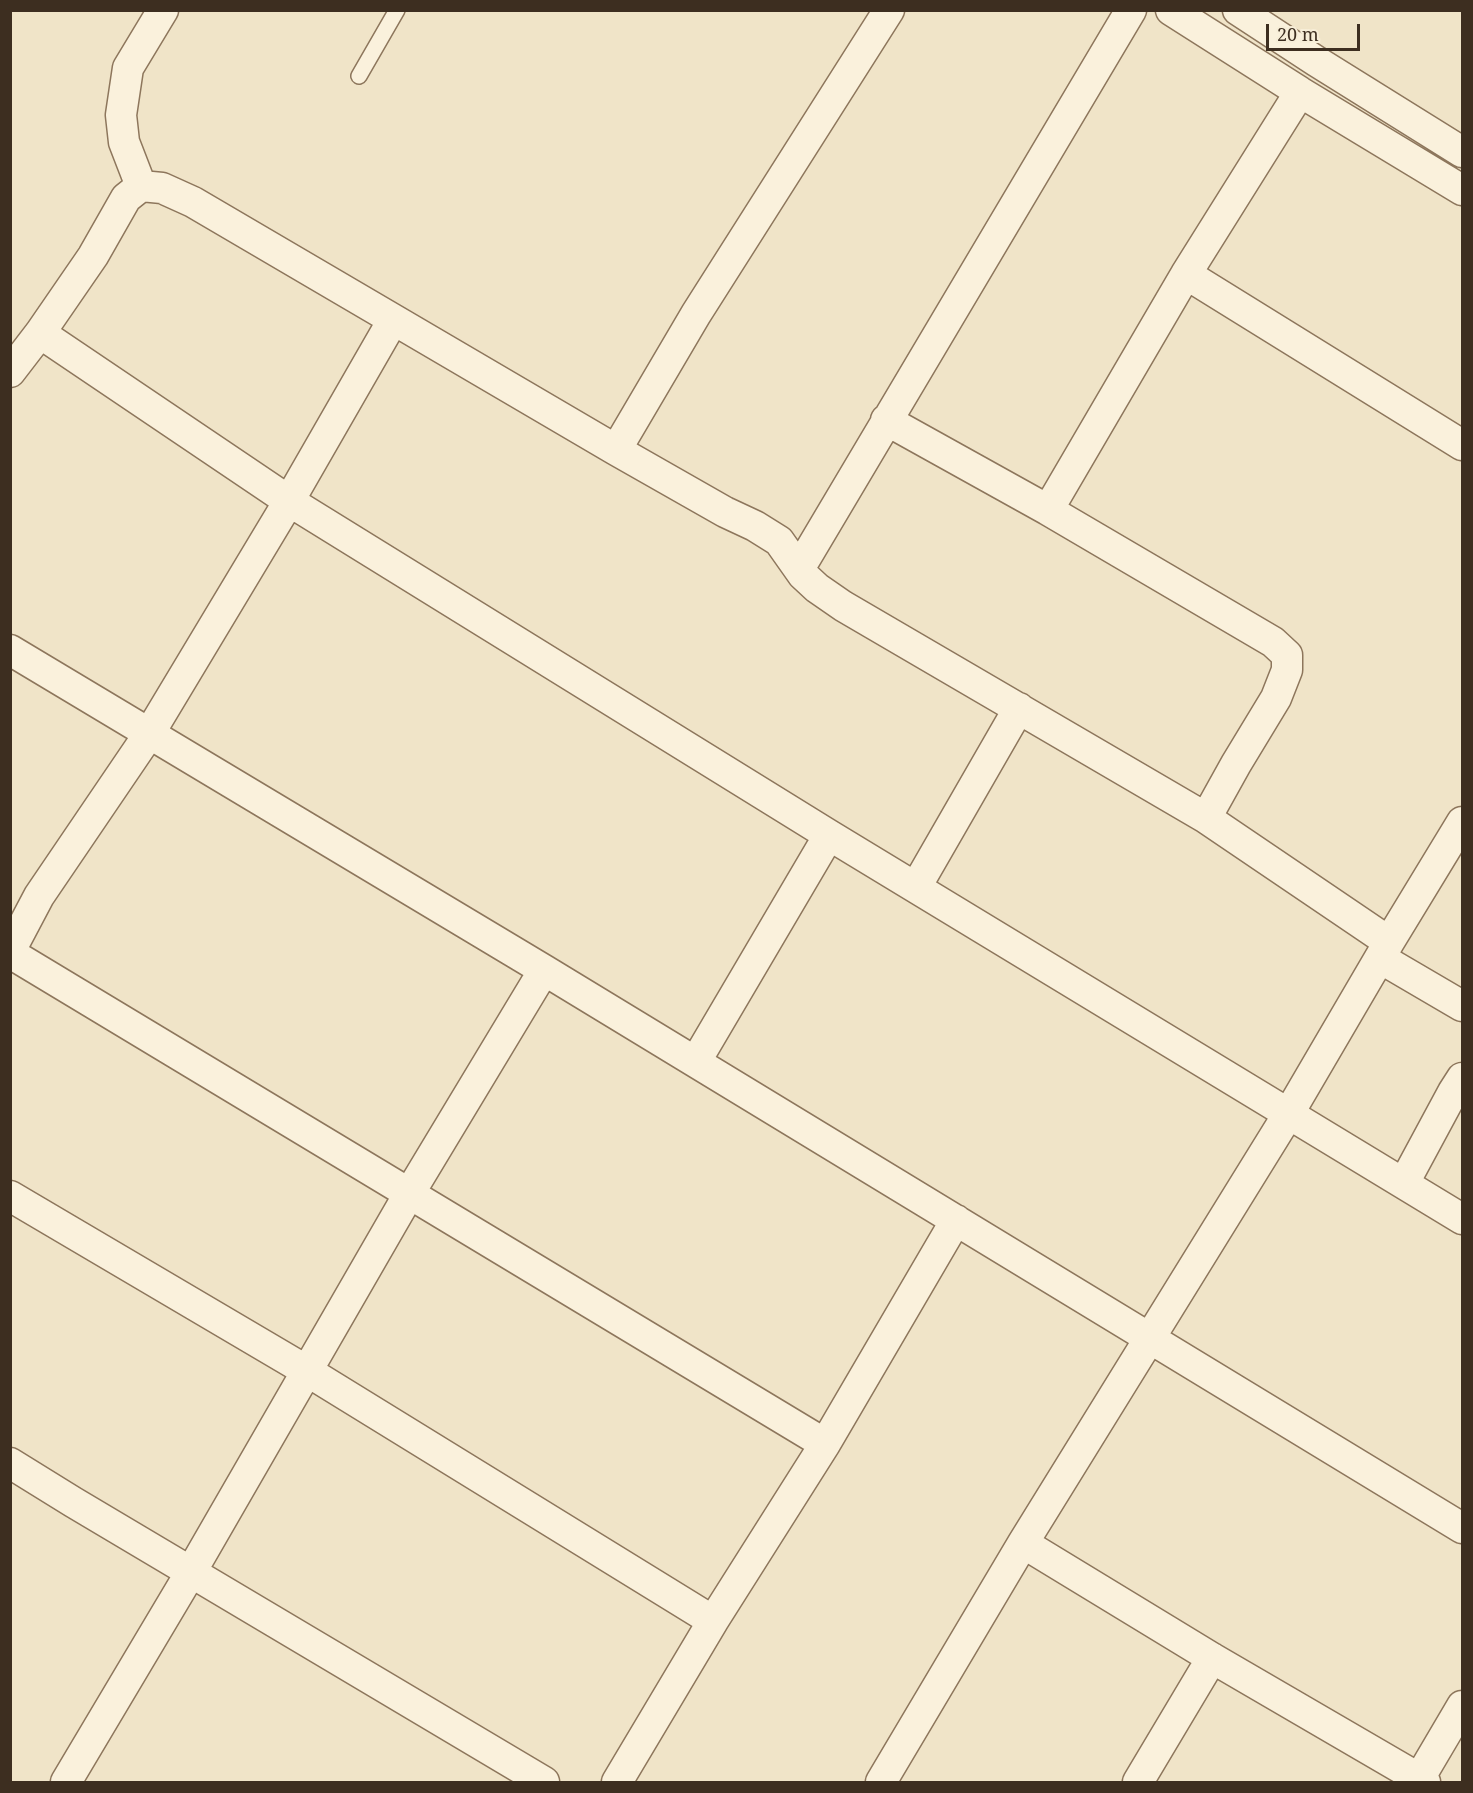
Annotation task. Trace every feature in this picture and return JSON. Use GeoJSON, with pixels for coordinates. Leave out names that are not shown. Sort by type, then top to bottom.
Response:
{"type":"FeatureCollection","features":[{"type":"Feature","properties":{"kind":"street"},"geometry":{"type":"LineString","coordinates":[[141,186],[124,142],[121,115],[128,68],[163,10]]}},
{"type":"Feature","properties":{"kind":"street"},"geometry":{"type":"LineString","coordinates":[[616,450],[696,314],[889,10]]}},
{"type":"Feature","properties":{"kind":"street"},"geometry":{"type":"LineString","coordinates":[[799,569],[1131,10]]}},
{"type":"Feature","properties":{"kind":"street"},"geometry":{"type":"LineString","coordinates":[[1172,10],[1300,92],[1462,190]]}},
{"type":"Feature","properties":{"kind":"street"},"geometry":{"type":"LineString","coordinates":[[1238,10],[1462,152]]}},
{"type":"Feature","properties":{"kind":"street"},"geometry":{"type":"LineString","coordinates":[[1048,510],[1186,274],[1300,92]]}},
{"type":"Feature","properties":{"kind":"street"},"geometry":{"type":"LineString","coordinates":[[10,372],[93,256],[126,198],[141,186],[162,188],[193,202],[616,450],[779,541],[803,575],[843,606],[1206,818],[1462,1006]]}},
{"type":"Feature","properties":{"kind":"street"},"geometry":{"type":"LineString","coordinates":[[1186,274],[1462,445]]}},
{"type":"Feature","properties":{"kind":"street"},"geometry":{"type":"LineString","coordinates":[[393,320],[290,501],[149,734],[39,896],[10,952],[825,1444]]}},
{"type":"Feature","properties":{"kind":"street"},"geometry":{"type":"LineString","coordinates":[[40,333],[290,501],[829,835],[1462,1219]]}},
{"type":"Feature","properties":{"kind":"street"},"geometry":{"type":"LineString","coordinates":[[886,420],[1048,510],[1273,642],[1287,655],[1287,670],[1276,698],[1206,818]]}},
{"type":"Feature","properties":{"kind":"street"},"geometry":{"type":"LineString","coordinates":[[10,650],[544,969],[1462,1528]]}},
{"type":"Feature","properties":{"kind":"street"},"geometry":{"type":"LineString","coordinates":[[916,887],[1019,708]]}},
{"type":"Feature","properties":{"kind":"street"},"geometry":{"type":"LineString","coordinates":[[881,1782],[1023,1543],[1289,1113],[1462,822]]}},
{"type":"Feature","properties":{"kind":"street"},"geometry":{"type":"LineString","coordinates":[[696,1061],[829,835]]}},
{"type":"Feature","properties":{"kind":"street"},"geometry":{"type":"LineString","coordinates":[[66,1782],[191,1572],[409,1194],[544,969]]}},
{"type":"Feature","properties":{"kind":"street"},"geometry":{"type":"LineString","coordinates":[[1404,1183],[1462,1078]]}},
{"type":"Feature","properties":{"kind":"street"},"geometry":{"type":"LineString","coordinates":[[10,1196],[307,1371],[713,1621]]}},
{"type":"Feature","properties":{"kind":"street"},"geometry":{"type":"LineString","coordinates":[[617,1782],[713,1621],[825,1444],[956,1220]]}},
{"type":"Feature","properties":{"kind":"street"},"geometry":{"type":"LineString","coordinates":[[10,1463],[544,1782]]}},
{"type":"Feature","properties":{"kind":"street"},"geometry":{"type":"LineString","coordinates":[[1023,1543],[1212,1658],[1422,1781],[1462,1706]]}},
{"type":"Feature","properties":{"kind":"street"},"geometry":{"type":"LineString","coordinates":[[1138,1782],[1212,1658]]}},
{"type":"Feature","properties":{"kind":"lane"},"geometry":{"type":"LineString","coordinates":[[359,76],[397,10]]}}]}
